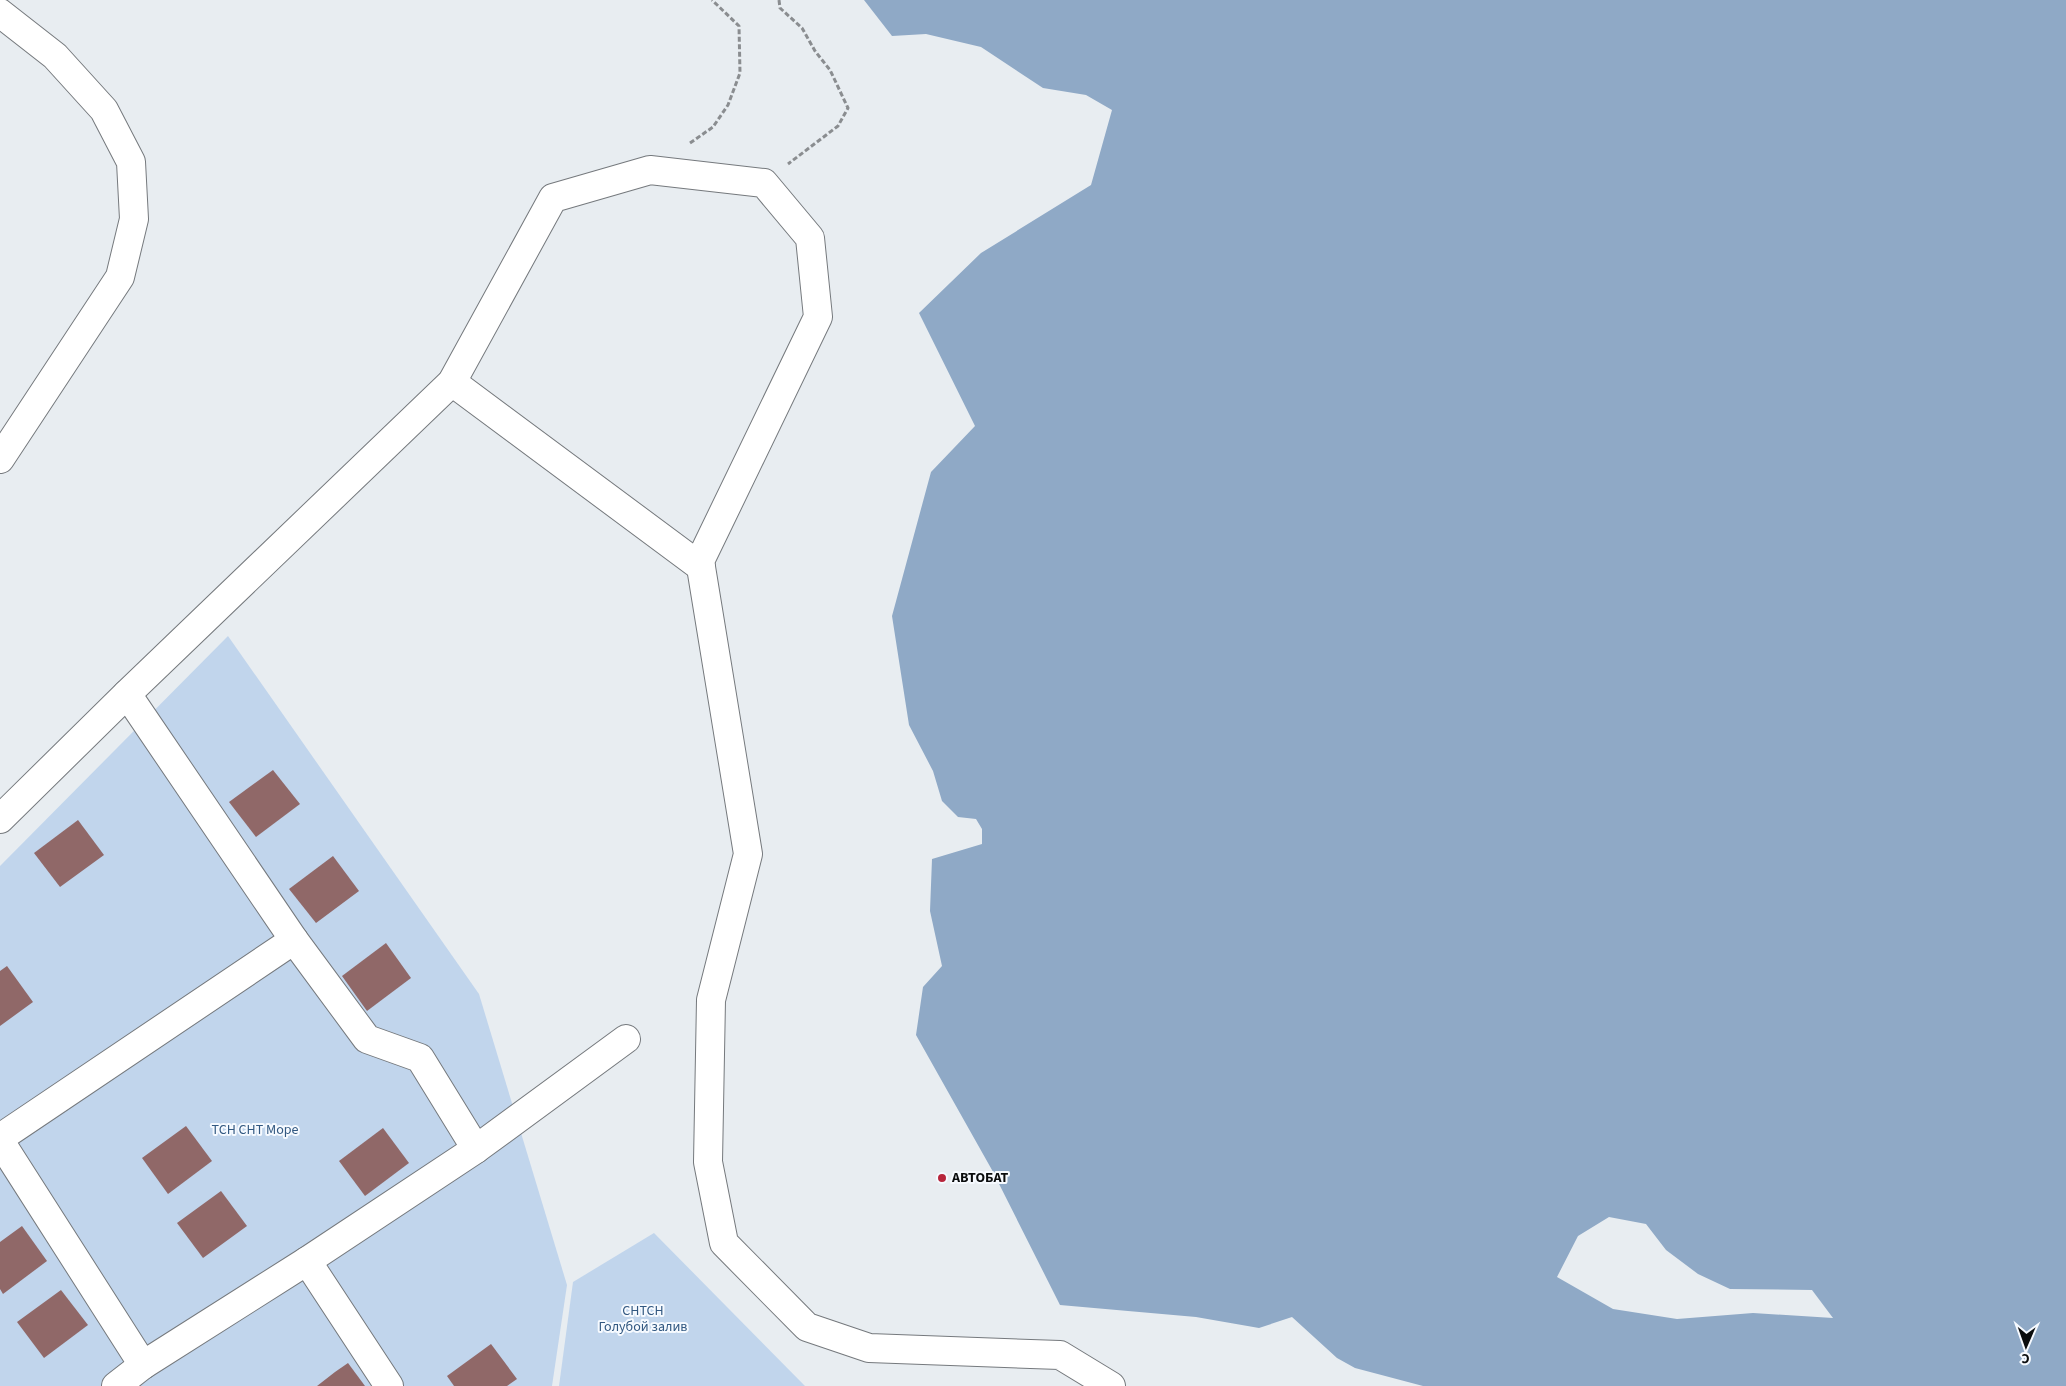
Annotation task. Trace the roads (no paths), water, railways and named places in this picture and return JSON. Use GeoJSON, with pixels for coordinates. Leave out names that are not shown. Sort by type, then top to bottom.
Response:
{"type":"FeatureCollection","features":[{"type":"Feature","properties":{"kind":"lane"},"geometry":{"type":"LineString","coordinates":[[0,13],[55,56],[104,110],[131,162],[134,219],[120,277],[0,459]]}},
{"type":"Feature","properties":{"kind":"lane"},"geometry":{"type":"LineString","coordinates":[[0,819],[126,694],[452,382],[553,198],[650,170],[764,183],[810,238],[818,317],[700,561],[748,854],[711,1000],[708,1162],[724,1243],[806,1327],[869,1348],[1060,1355],[1111,1386]]}},
{"type":"Feature","properties":{"kind":"lane"},"geometry":{"type":"LineString","coordinates":[[452,382],[701,567]]}},
{"type":"Feature","properties":{"kind":"lane"},"geometry":{"type":"LineString","coordinates":[[126,694],[294,940],[367,1039],[420,1058],[476,1149]]}},
{"type":"Feature","properties":{"kind":"lane"},"geometry":{"type":"LineString","coordinates":[[144,1365],[0,1139],[294,940]]}},
{"type":"Feature","properties":{"kind":"lane"},"geometry":{"type":"LineString","coordinates":[[116,1386],[144,1365],[307,1261],[476,1149],[626,1039]]}},
{"type":"Feature","properties":{"kind":"lane"},"geometry":{"type":"LineString","coordinates":[[307,1261],[389,1386]]}},
{"type":"Feature","properties":{"kind":"place","name":"АВТОБАТ"},"geometry":{"type":"Point","coordinates":[942,1178]}},
{"type":"Feature","properties":{"kind":"park label","name":"ТСН СНТ Море"},"geometry":{"type":"Point","coordinates":[255,1130]}},
{"type":"Feature","properties":{"kind":"park label","name":"СНТСН Голубой залив"},"geometry":{"type":"Point","coordinates":[643,1319]}}]}
